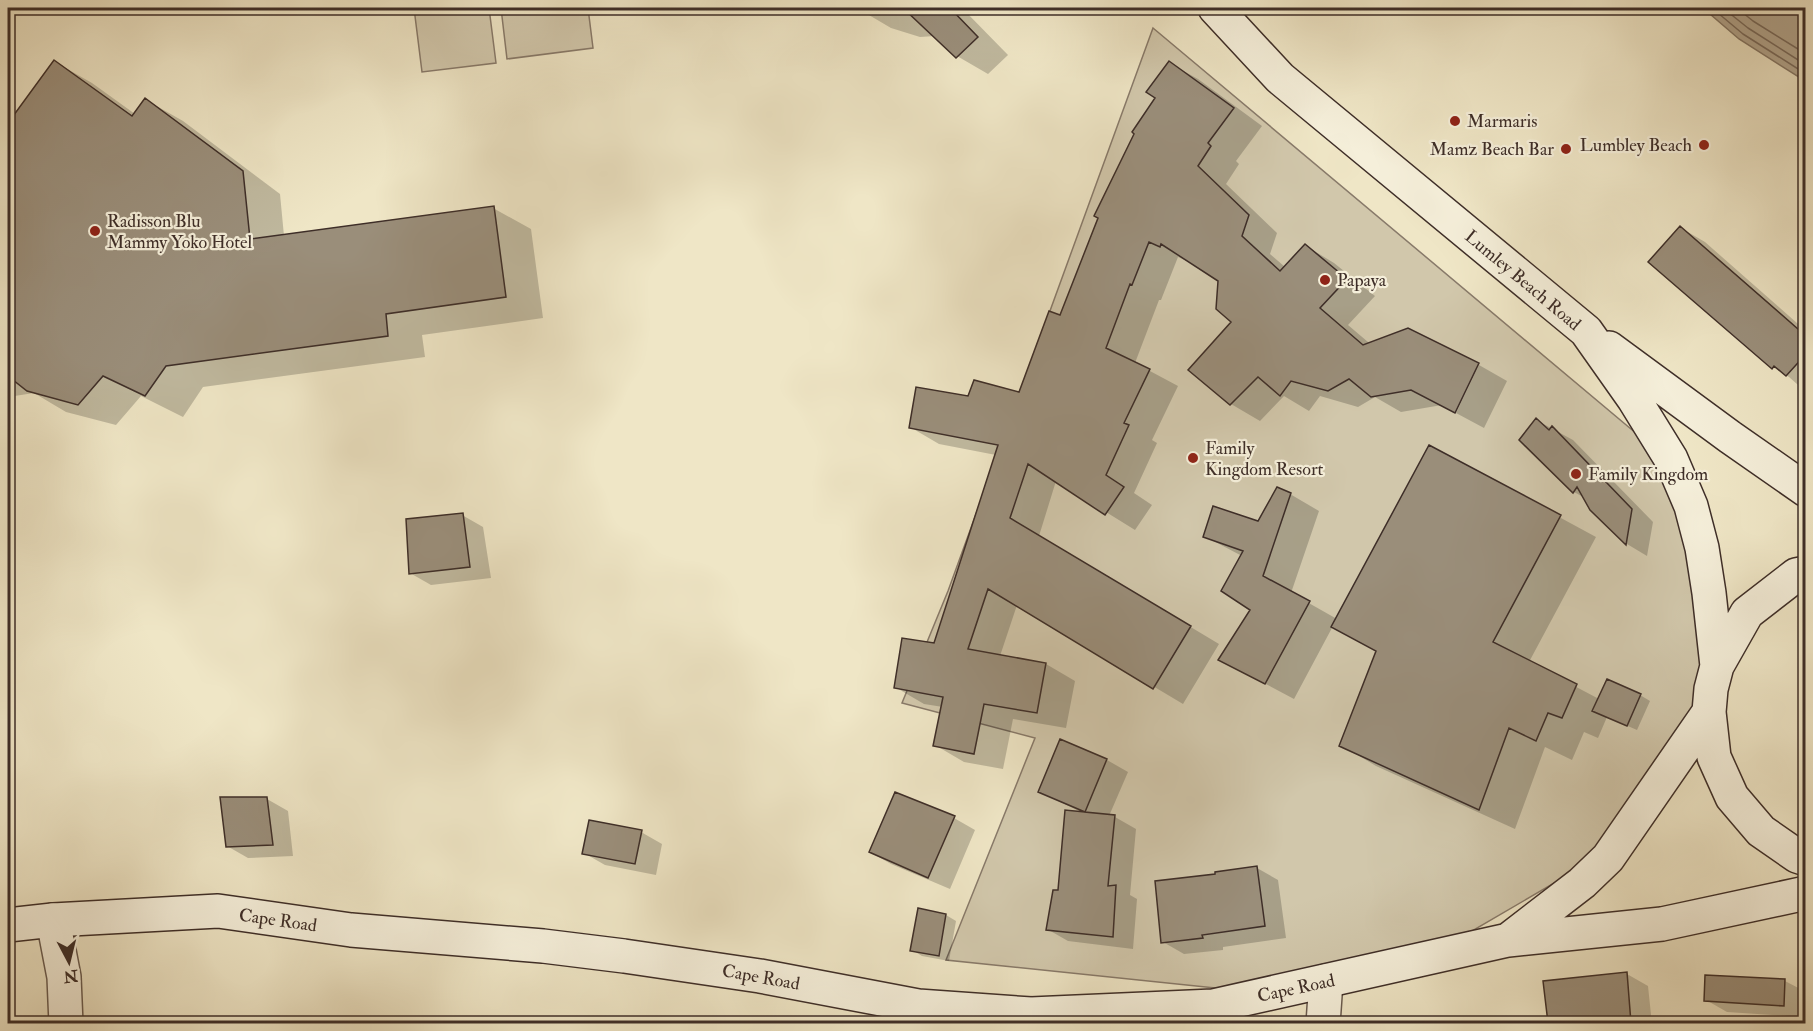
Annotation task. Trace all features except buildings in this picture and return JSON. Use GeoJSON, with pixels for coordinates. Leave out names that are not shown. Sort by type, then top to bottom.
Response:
{"type":"FeatureCollection","features":[{"type":"Feature","properties":{"kind":"main road","name":"Lumley Beach Road"},"geometry":{"type":"LineString","coordinates":[[1215,8],[1280,78],[1586,331],[1634,399],[1671,459],[1691,506],[1702,548],[1717,666]]}},
{"type":"Feature","properties":{"kind":"main road"},"geometry":{"type":"LineString","coordinates":[[1586,331],[1806,490]]}},
{"type":"Feature","properties":{"kind":"main road"},"geometry":{"type":"LineString","coordinates":[[1806,573],[1796,575],[1747,613],[1717,666],[1711,688],[1709,712],[1714,757],[1732,797],[1761,831],[1797,856],[1806,859]]}},
{"type":"Feature","properties":{"kind":"main road"},"geometry":{"type":"LineString","coordinates":[[1508,939],[1582,883],[1608,858],[1709,712]]}},
{"type":"Feature","properties":{"kind":"main road","name":"Cape Road"},"geometry":{"type":"LineString","coordinates":[[8,925],[53,920],[218,912],[351,930],[543,946],[624,956],[760,976],[918,1006],[1031,1014],[1213,1006],[1508,939],[1662,924],[1806,893]]}},
{"type":"Feature","properties":{"kind":"main road"},"geometry":{"type":"LineString","coordinates":[[53,920],[64,977],[66,1023]]}},
{"type":"Feature","properties":{"kind":"main road"},"geometry":{"type":"LineString","coordinates":[[1323,1023],[1326,981]]}},
{"type":"Feature","properties":{"kind":"shaded area"},"geometry":{"type":"Polygon","coordinates":[[[414,8],[489,8],[496,63],[422,72],[414,8]]]}},
{"type":"Feature","properties":{"kind":"shaded area"},"geometry":{"type":"Polygon","coordinates":[[[501,8],[588,8],[593,48],[507,59],[501,8]]]}},
{"type":"Feature","properties":{"kind":"shaded area"},"geometry":{"type":"Polygon","coordinates":[[[1153,28],[1693,481],[1703,696],[1592,861],[1448,945],[1225,989],[946,960],[1035,738],[902,703],[948,591],[1153,28]]]}},
{"type":"Feature","properties":{"kind":"water"},"geometry":{"type":"Polygon","coordinates":[[[1703,8],[1805,8],[1805,81],[1739,39],[1703,8]]]}},
{"type":"Feature","properties":{"kind":"place","name":"Marmaris"},"geometry":{"type":"Point","coordinates":[1455,121]}},
{"type":"Feature","properties":{"kind":"place","name":"Lumbley Beach"},"geometry":{"type":"Point","coordinates":[1704,145]}},
{"type":"Feature","properties":{"kind":"place","name":"Mamz Beach Bar"},"geometry":{"type":"Point","coordinates":[1566,149]}},
{"type":"Feature","properties":{"kind":"place","name":"Radisson Blu Mammy Yoko Hotel"},"geometry":{"type":"Point","coordinates":[95,231]}},
{"type":"Feature","properties":{"kind":"place","name":"Papaya"},"geometry":{"type":"Point","coordinates":[1325,280]}},
{"type":"Feature","properties":{"kind":"place","name":"Family Kingdom Resort"},"geometry":{"type":"Point","coordinates":[1193,458]}},
{"type":"Feature","properties":{"kind":"place","name":"Family Kingdom"},"geometry":{"type":"Point","coordinates":[1576,474]}}]}
